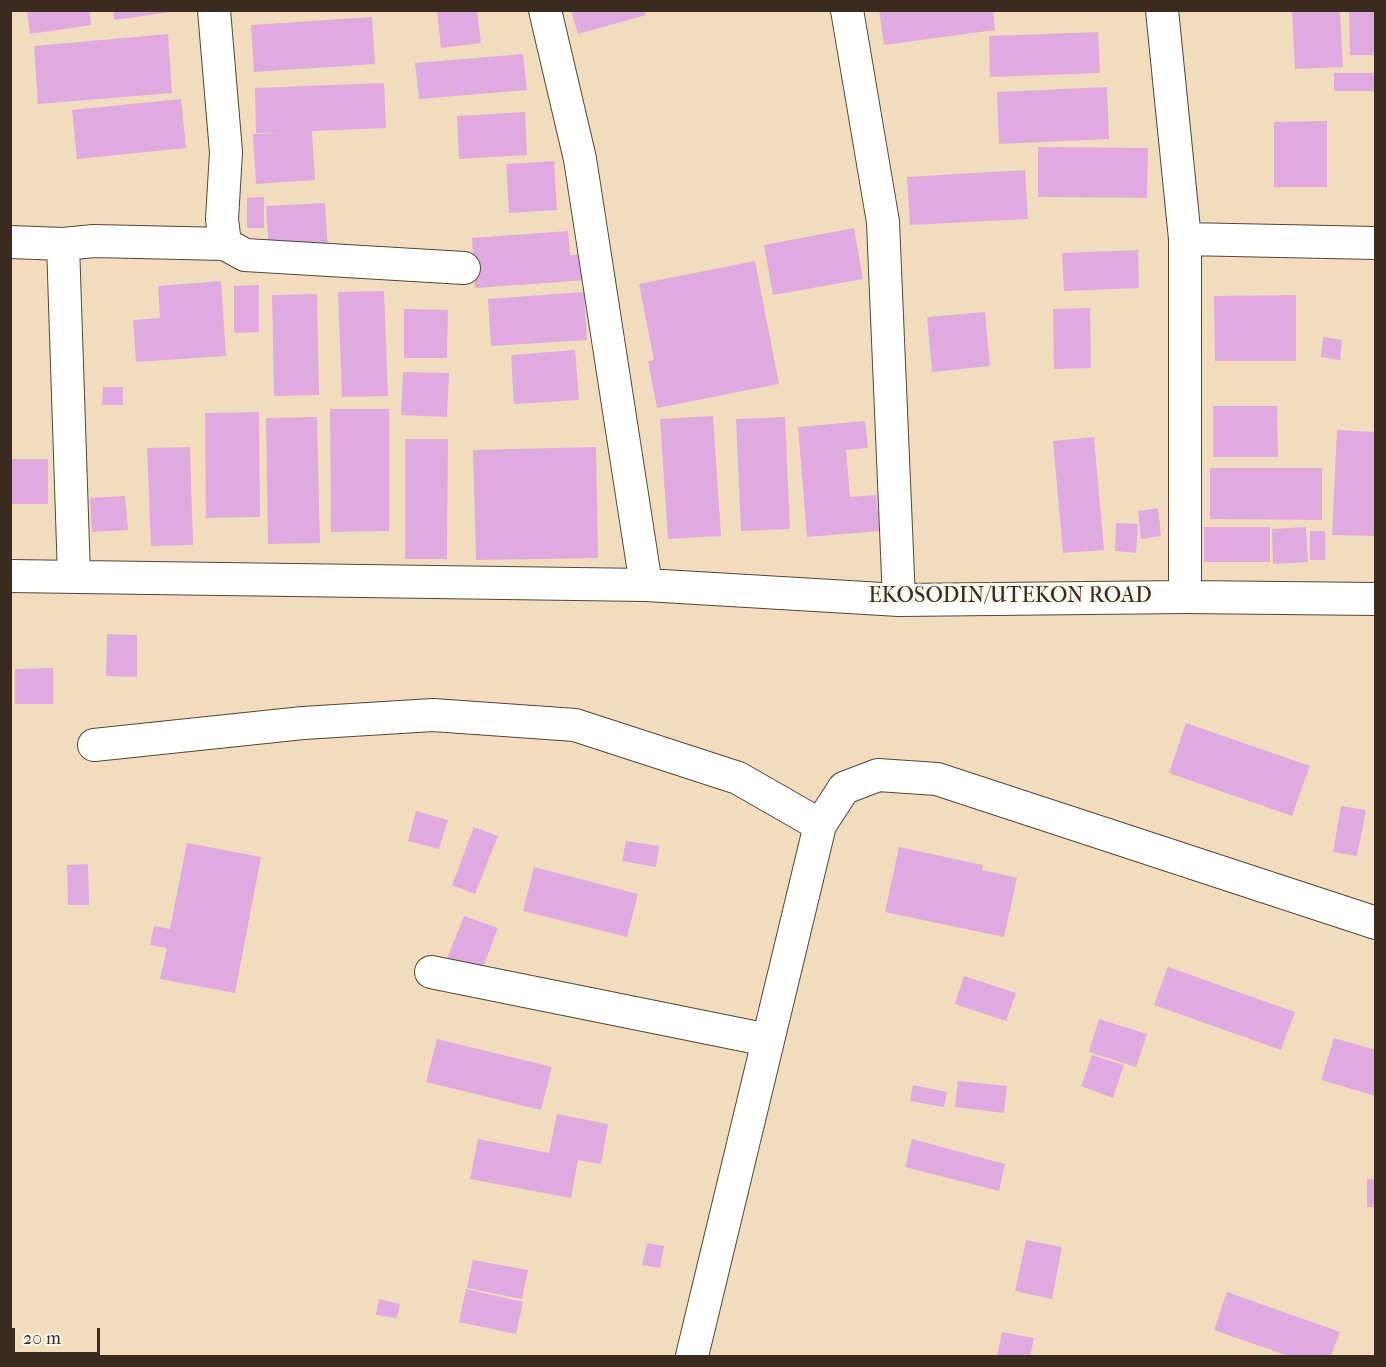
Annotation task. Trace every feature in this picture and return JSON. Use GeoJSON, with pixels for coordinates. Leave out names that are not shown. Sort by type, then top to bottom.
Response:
{"type":"FeatureCollection","features":[{"type":"Feature","properties":{"kind":"street"},"geometry":{"type":"LineString","coordinates":[[214,10],[225,152],[222,219],[225,243]]}},
{"type":"Feature","properties":{"kind":"street"},"geometry":{"type":"LineString","coordinates":[[545,10],[580,159],[646,585]]}},
{"type":"Feature","properties":{"kind":"street"},"geometry":{"type":"LineString","coordinates":[[847,10],[883,222],[899,600]]}},
{"type":"Feature","properties":{"kind":"street"},"geometry":{"type":"LineString","coordinates":[[1162,10],[1185,240],[1185,597]]}},
{"type":"Feature","properties":{"kind":"street"},"geometry":{"type":"LineString","coordinates":[[1185,240],[1376,243]]}},
{"type":"Feature","properties":{"kind":"street"},"geometry":{"type":"LineString","coordinates":[[10,242],[225,243],[245,255],[464,268]]}},
{"type":"Feature","properties":{"kind":"street"},"geometry":{"type":"LineString","coordinates":[[63,244],[74,576]]}},
{"type":"Feature","properties":{"kind":"street","name":"EKOSODIN/UTEKON ROAD"},"geometry":{"type":"LineString","coordinates":[[10,576],[646,585],[899,600],[1185,597],[1376,599]]}},
{"type":"Feature","properties":{"kind":"street"},"geometry":{"type":"LineString","coordinates":[[94,745],[303,723],[433,715],[575,725],[738,778],[820,825]]}},
{"type":"Feature","properties":{"kind":"street"},"geometry":{"type":"LineString","coordinates":[[692,1356],[820,825],[844,788],[878,775],[938,779],[1376,923]]}},
{"type":"Feature","properties":{"kind":"street"},"geometry":{"type":"LineString","coordinates":[[431,972],[768,1040]]}},
{"type":"Feature","properties":{"kind":"building"},"geometry":{"type":"Polygon","coordinates":[[[27,10],[89,10],[91,25],[30,34],[27,10]]]}},
{"type":"Feature","properties":{"kind":"building"},"geometry":{"type":"Polygon","coordinates":[[[113,10],[171,10],[171,12],[114,20],[113,10]]]}},
{"type":"Feature","properties":{"kind":"building"},"geometry":{"type":"Polygon","coordinates":[[[437,10],[477,10],[481,43],[441,48],[437,10]]]}},
{"type":"Feature","properties":{"kind":"building"},"geometry":{"type":"Polygon","coordinates":[[[571,10],[645,10],[646,15],[578,34],[571,10]]]}},
{"type":"Feature","properties":{"kind":"building"},"geometry":{"type":"Polygon","coordinates":[[[879,10],[993,10],[995,30],[884,45],[879,10]]]}},
{"type":"Feature","properties":{"kind":"building"},"geometry":{"type":"Polygon","coordinates":[[[1292,10],[1340,10],[1343,67],[1295,69],[1292,10]]]}},
{"type":"Feature","properties":{"kind":"building"},"geometry":{"type":"Polygon","coordinates":[[[1349,10],[1376,10],[1376,55],[1350,55],[1349,10]]]}},
{"type":"Feature","properties":{"kind":"building"},"geometry":{"type":"Polygon","coordinates":[[[372,17],[375,64],[254,72],[251,25],[372,17]]]}},
{"type":"Feature","properties":{"kind":"building"},"geometry":{"type":"Polygon","coordinates":[[[1098,32],[1100,73],[990,77],[989,36],[1098,32]]]}},
{"type":"Feature","properties":{"kind":"building"},"geometry":{"type":"Polygon","coordinates":[[[168,34],[172,93],[38,104],[34,46],[168,34]]]}},
{"type":"Feature","properties":{"kind":"building"},"geometry":{"type":"Polygon","coordinates":[[[523,54],[527,90],[419,99],[415,63],[523,54]]]}},
{"type":"Feature","properties":{"kind":"building"},"geometry":{"type":"Polygon","coordinates":[[[1334,73],[1376,73],[1376,91],[1334,91],[1334,73]]]}},
{"type":"Feature","properties":{"kind":"building"},"geometry":{"type":"Polygon","coordinates":[[[384,83],[386,128],[312,131],[315,180],[256,184],[253,134],[282,133],[256,133],[255,88],[384,83]]]}},
{"type":"Feature","properties":{"kind":"building"},"geometry":{"type":"Polygon","coordinates":[[[1107,87],[1109,139],[999,144],[997,92],[1107,87]]]}},
{"type":"Feature","properties":{"kind":"building"},"geometry":{"type":"Polygon","coordinates":[[[181,99],[186,148],[77,159],[72,110],[181,99]]]}},
{"type":"Feature","properties":{"kind":"building"},"geometry":{"type":"Polygon","coordinates":[[[525,112],[527,155],[459,159],[457,116],[525,112]]]}},
{"type":"Feature","properties":{"kind":"building"},"geometry":{"type":"Polygon","coordinates":[[[1327,121],[1327,187],[1274,187],[1274,122],[1327,121]]]}},
{"type":"Feature","properties":{"kind":"building"},"geometry":{"type":"Polygon","coordinates":[[[1038,147],[1148,148],[1147,198],[1038,197],[1038,147]]]}},
{"type":"Feature","properties":{"kind":"building"},"geometry":{"type":"Polygon","coordinates":[[[554,161],[557,210],[509,213],[506,164],[554,161]]]}},
{"type":"Feature","properties":{"kind":"building"},"geometry":{"type":"Polygon","coordinates":[[[1025,170],[1028,219],[910,225],[907,177],[1025,170]]]}},
{"type":"Feature","properties":{"kind":"building"},"geometry":{"type":"Polygon","coordinates":[[[264,197],[264,228],[247,228],[247,198],[264,197]]]}},
{"type":"Feature","properties":{"kind":"building"},"geometry":{"type":"Polygon","coordinates":[[[325,203],[328,249],[269,252],[266,206],[325,203]]]}},
{"type":"Feature","properties":{"kind":"building"},"geometry":{"type":"Polygon","coordinates":[[[854,228],[863,279],[773,295],[764,245],[854,228]]]}},
{"type":"Feature","properties":{"kind":"building"},"geometry":{"type":"Polygon","coordinates":[[[568,231],[570,255],[586,254],[588,280],[475,288],[472,238],[568,231]]]}},
{"type":"Feature","properties":{"kind":"building"},"geometry":{"type":"Polygon","coordinates":[[[1138,250],[1139,288],[1064,291],[1062,253],[1138,250]]]}},
{"type":"Feature","properties":{"kind":"building"},"geometry":{"type":"Polygon","coordinates":[[[755,261],[779,384],[657,408],[648,361],[654,360],[639,284],[755,261]]]}},
{"type":"Feature","properties":{"kind":"building"},"geometry":{"type":"Polygon","coordinates":[[[221,281],[226,356],[136,362],[133,320],[160,318],[158,286],[221,281]]]}},
{"type":"Feature","properties":{"kind":"building"},"geometry":{"type":"Polygon","coordinates":[[[259,285],[259,332],[234,333],[234,286],[259,285]]]}},
{"type":"Feature","properties":{"kind":"building"},"geometry":{"type":"Polygon","coordinates":[[[384,291],[388,396],[342,397],[338,292],[384,291]]]}},
{"type":"Feature","properties":{"kind":"building"},"geometry":{"type":"Polygon","coordinates":[[[584,292],[587,340],[491,346],[488,299],[584,292]]]}},
{"type":"Feature","properties":{"kind":"building"},"geometry":{"type":"Polygon","coordinates":[[[317,294],[319,395],[274,396],[272,295],[317,294]]]}},
{"type":"Feature","properties":{"kind":"building"},"geometry":{"type":"Polygon","coordinates":[[[1296,295],[1296,361],[1215,361],[1214,296],[1296,295]]]}},
{"type":"Feature","properties":{"kind":"building"},"geometry":{"type":"Polygon","coordinates":[[[1090,308],[1091,368],[1054,369],[1053,309],[1090,308]]]}},
{"type":"Feature","properties":{"kind":"building"},"geometry":{"type":"Polygon","coordinates":[[[404,309],[448,310],[447,358],[404,358],[404,309]]]}},
{"type":"Feature","properties":{"kind":"building"},"geometry":{"type":"Polygon","coordinates":[[[985,312],[990,366],[932,372],[927,317],[985,312]]]}},
{"type":"Feature","properties":{"kind":"building"},"geometry":{"type":"Polygon","coordinates":[[[1323,337],[1342,340],[1340,360],[1321,357],[1323,337]]]}},
{"type":"Feature","properties":{"kind":"building"},"geometry":{"type":"Polygon","coordinates":[[[575,350],[579,400],[514,404],[511,355],[575,350]]]}},
{"type":"Feature","properties":{"kind":"building"},"geometry":{"type":"Polygon","coordinates":[[[403,372],[449,373],[447,417],[401,415],[403,372]]]}},
{"type":"Feature","properties":{"kind":"building"},"geometry":{"type":"Polygon","coordinates":[[[103,387],[123,387],[123,405],[102,405],[103,387]]]}},
{"type":"Feature","properties":{"kind":"building"},"geometry":{"type":"Polygon","coordinates":[[[1213,406],[1277,406],[1278,457],[1213,457],[1213,406]]]}},
{"type":"Feature","properties":{"kind":"building"},"geometry":{"type":"Polygon","coordinates":[[[330,409],[389,409],[389,531],[331,532],[330,409]]]}},
{"type":"Feature","properties":{"kind":"building"},"geometry":{"type":"Polygon","coordinates":[[[259,412],[260,517],[206,518],[205,413],[259,412]]]}},
{"type":"Feature","properties":{"kind":"building"},"geometry":{"type":"Polygon","coordinates":[[[713,416],[721,536],[668,539],[660,419],[713,416]]]}},
{"type":"Feature","properties":{"kind":"building"},"geometry":{"type":"Polygon","coordinates":[[[317,417],[320,543],[268,544],[266,418],[317,417]]]}},
{"type":"Feature","properties":{"kind":"building"},"geometry":{"type":"Polygon","coordinates":[[[785,417],[790,529],[741,531],[736,419],[785,417]]]}},
{"type":"Feature","properties":{"kind":"building"},"geometry":{"type":"Polygon","coordinates":[[[865,421],[868,448],[846,450],[850,497],[876,495],[880,531],[807,537],[798,427],[865,421]]]}},
{"type":"Feature","properties":{"kind":"building"},"geometry":{"type":"Polygon","coordinates":[[[1337,430],[1376,432],[1376,536],[1332,535],[1337,430]]]}},
{"type":"Feature","properties":{"kind":"building"},"geometry":{"type":"Polygon","coordinates":[[[1094,437],[1104,550],[1063,553],[1053,441],[1094,437]]]}},
{"type":"Feature","properties":{"kind":"building"},"geometry":{"type":"Polygon","coordinates":[[[405,439],[448,439],[447,559],[405,559],[405,439]]]}},
{"type":"Feature","properties":{"kind":"building"},"geometry":{"type":"Polygon","coordinates":[[[190,447],[193,545],[151,546],[147,448],[190,447]]]}},
{"type":"Feature","properties":{"kind":"building"},"geometry":{"type":"Polygon","coordinates":[[[596,447],[598,558],[476,560],[473,450],[596,447]]]}},
{"type":"Feature","properties":{"kind":"building"},"geometry":{"type":"Polygon","coordinates":[[[10,459],[48,459],[48,504],[10,504],[10,459]]]}},
{"type":"Feature","properties":{"kind":"building"},"geometry":{"type":"Polygon","coordinates":[[[1210,468],[1322,468],[1322,520],[1210,519],[1210,468]]]}},
{"type":"Feature","properties":{"kind":"building"},"geometry":{"type":"Polygon","coordinates":[[[125,496],[128,530],[92,532],[90,498],[125,496]]]}},
{"type":"Feature","properties":{"kind":"building"},"geometry":{"type":"Polygon","coordinates":[[[1158,508],[1161,536],[1141,539],[1138,511],[1158,508]]]}},
{"type":"Feature","properties":{"kind":"building"},"geometry":{"type":"Polygon","coordinates":[[[1116,523],[1138,524],[1136,553],[1115,551],[1116,523]]]}},
{"type":"Feature","properties":{"kind":"building"},"geometry":{"type":"Polygon","coordinates":[[[1204,527],[1270,527],[1270,562],[1204,562],[1204,527]]]}},
{"type":"Feature","properties":{"kind":"building"},"geometry":{"type":"Polygon","coordinates":[[[1306,527],[1308,562],[1273,564],[1272,529],[1306,527]]]}},
{"type":"Feature","properties":{"kind":"building"},"geometry":{"type":"Polygon","coordinates":[[[1310,531],[1325,531],[1325,560],[1310,560],[1310,531]]]}},
{"type":"Feature","properties":{"kind":"building"},"geometry":{"type":"Polygon","coordinates":[[[107,634],[137,635],[137,677],[106,676],[107,634]]]}},
{"type":"Feature","properties":{"kind":"building"},"geometry":{"type":"Polygon","coordinates":[[[53,668],[53,704],[15,704],[15,669],[53,668]]]}},
{"type":"Feature","properties":{"kind":"building"},"geometry":{"type":"Polygon","coordinates":[[[1186,723],[1310,766],[1292,816],[1169,773],[1186,723]]]}},
{"type":"Feature","properties":{"kind":"building"},"geometry":{"type":"Polygon","coordinates":[[[1341,806],[1366,810],[1357,856],[1333,852],[1341,806]]]}},
{"type":"Feature","properties":{"kind":"building"},"geometry":{"type":"Polygon","coordinates":[[[416,811],[448,820],[439,849],[408,841],[416,811]]]}},
{"type":"Feature","properties":{"kind":"building"},"geometry":{"type":"Polygon","coordinates":[[[474,827],[498,836],[475,894],[452,885],[474,827]]]}},
{"type":"Feature","properties":{"kind":"building"},"geometry":{"type":"Polygon","coordinates":[[[626,841],[659,846],[656,867],[622,861],[626,841]]]}},
{"type":"Feature","properties":{"kind":"building"},"geometry":{"type":"Polygon","coordinates":[[[187,843],[261,857],[235,993],[160,979],[167,948],[150,945],[154,926],[170,929],[187,843]]]}},
{"type":"Feature","properties":{"kind":"building"},"geometry":{"type":"Polygon","coordinates":[[[899,847],[983,865],[982,870],[1017,878],[1004,937],[885,912],[899,847]]]}},
{"type":"Feature","properties":{"kind":"building"},"geometry":{"type":"Polygon","coordinates":[[[88,864],[89,905],[68,905],[67,865],[88,864]]]}},
{"type":"Feature","properties":{"kind":"building"},"geometry":{"type":"Polygon","coordinates":[[[534,867],[638,894],[627,937],[523,911],[534,867]]]}},
{"type":"Feature","properties":{"kind":"building"},"geometry":{"type":"Polygon","coordinates":[[[464,916],[498,928],[481,972],[447,959],[464,916]]]}},
{"type":"Feature","properties":{"kind":"building"},"geometry":{"type":"Polygon","coordinates":[[[1168,967],[1295,1012],[1281,1050],[1154,1005],[1168,967]]]}},
{"type":"Feature","properties":{"kind":"building"},"geometry":{"type":"Polygon","coordinates":[[[964,976],[1016,993],[1006,1021],[955,1004],[964,976]]]}},
{"type":"Feature","properties":{"kind":"building"},"geometry":{"type":"Polygon","coordinates":[[[1099,1019],[1147,1034],[1136,1067],[1089,1052],[1099,1019]]]}},
{"type":"Feature","properties":{"kind":"building"},"geometry":{"type":"Polygon","coordinates":[[[1334,1038],[1376,1050],[1376,1096],[1321,1080],[1334,1038]]]}},
{"type":"Feature","properties":{"kind":"building"},"geometry":{"type":"Polygon","coordinates":[[[437,1039],[552,1067],[541,1110],[426,1082],[437,1039]]]}},
{"type":"Feature","properties":{"kind":"building"},"geometry":{"type":"Polygon","coordinates":[[[1092,1055],[1124,1065],[1113,1098],[1081,1086],[1092,1055]]]}},
{"type":"Feature","properties":{"kind":"building"},"geometry":{"type":"Polygon","coordinates":[[[958,1081],[1007,1086],[1004,1113],[955,1107],[958,1081]]]}},
{"type":"Feature","properties":{"kind":"building"},"geometry":{"type":"Polygon","coordinates":[[[913,1085],[947,1092],[944,1107],[910,1101],[913,1085]]]}},
{"type":"Feature","properties":{"kind":"building"},"geometry":{"type":"Polygon","coordinates":[[[557,1114],[608,1124],[601,1164],[578,1160],[571,1198],[470,1179],[478,1139],[549,1153],[557,1114]]]}},
{"type":"Feature","properties":{"kind":"building"},"geometry":{"type":"Polygon","coordinates":[[[912,1139],[1005,1164],[999,1191],[905,1167],[912,1139]]]}},
{"type":"Feature","properties":{"kind":"building"},"geometry":{"type":"Polygon","coordinates":[[[1367,1179],[1376,1179],[1376,1207],[1367,1207],[1367,1179]]]}},
{"type":"Feature","properties":{"kind":"building"},"geometry":{"type":"Polygon","coordinates":[[[1026,1240],[1062,1247],[1052,1299],[1015,1291],[1026,1240]]]}},
{"type":"Feature","properties":{"kind":"building"},"geometry":{"type":"Polygon","coordinates":[[[647,1243],[664,1246],[660,1268],[642,1265],[647,1243]]]}},
{"type":"Feature","properties":{"kind":"building"},"geometry":{"type":"Polygon","coordinates":[[[473,1260],[528,1270],[522,1299],[467,1288],[473,1260]]]}},
{"type":"Feature","properties":{"kind":"building"},"geometry":{"type":"Polygon","coordinates":[[[466,1289],[523,1302],[516,1334],[459,1322],[466,1289]]]}},
{"type":"Feature","properties":{"kind":"building"},"geometry":{"type":"Polygon","coordinates":[[[1227,1292],[1340,1332],[1331,1356],[1289,1356],[1214,1330],[1227,1292]]]}},
{"type":"Feature","properties":{"kind":"building"},"geometry":{"type":"Polygon","coordinates":[[[379,1299],[400,1304],[397,1318],[376,1315],[379,1299]]]}},
{"type":"Feature","properties":{"kind":"building"},"geometry":{"type":"Polygon","coordinates":[[[1002,1332],[1034,1338],[1030,1356],[997,1356],[1002,1332]]]}}]}
